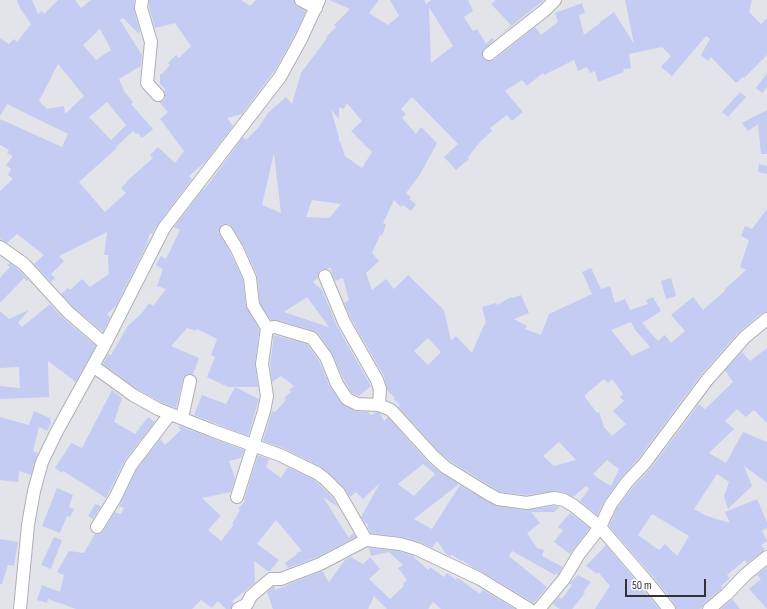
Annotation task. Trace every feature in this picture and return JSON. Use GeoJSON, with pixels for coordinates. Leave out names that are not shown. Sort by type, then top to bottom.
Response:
{"type":"FeatureCollection","features":[{"type":"Feature","properties":{"kind":"street"},"geometry":{"type":"LineString","coordinates":[[142,0],[141,8],[151,42],[147,83],[158,95]]}},
{"type":"Feature","properties":{"kind":"street"},"geometry":{"type":"LineString","coordinates":[[20,609],[28,525],[34,491],[40,469],[57,431],[105,344],[164,228],[280,77],[301,39],[317,4],[301,0]]}},
{"type":"Feature","properties":{"kind":"street"},"geometry":{"type":"LineString","coordinates":[[489,54],[545,10],[555,0]]}},
{"type":"Feature","properties":{"kind":"street"},"geometry":{"type":"LineString","coordinates":[[226,231],[237,249],[250,278],[253,305],[267,328],[262,364],[266,396],[264,411],[237,497]]}},
{"type":"Feature","properties":{"kind":"street"},"geometry":{"type":"LineString","coordinates":[[0,247],[24,264],[68,312],[105,344]]}},
{"type":"Feature","properties":{"kind":"street"},"geometry":{"type":"LineString","coordinates":[[325,276],[344,322],[377,380],[380,389],[379,405]]}},
{"type":"Feature","properties":{"kind":"street"},"geometry":{"type":"LineString","coordinates":[[539,609],[564,579],[579,554],[600,527],[611,504],[627,482],[644,464],[707,380],[745,337],[767,319]]}},
{"type":"Feature","properties":{"kind":"street"},"geometry":{"type":"LineString","coordinates":[[267,328],[275,326],[312,338],[326,356],[336,384],[347,399],[357,404],[379,405],[391,410],[445,467],[492,496],[498,499],[527,503],[554,498],[564,500],[574,506],[600,527],[643,576],[668,609]]}},
{"type":"Feature","properties":{"kind":"street"},"geometry":{"type":"LineString","coordinates":[[93,366],[133,395],[170,414],[292,461],[325,478],[339,493],[366,540]]}},
{"type":"Feature","properties":{"kind":"street"},"geometry":{"type":"LineString","coordinates":[[182,418],[190,381]]}},
{"type":"Feature","properties":{"kind":"street"},"geometry":{"type":"LineString","coordinates":[[97,527],[115,498],[131,466],[170,414]]}},
{"type":"Feature","properties":{"kind":"street"},"geometry":{"type":"LineString","coordinates":[[238,609],[247,604],[251,596],[271,579],[281,579],[320,564],[366,540],[400,544],[417,549],[480,579],[529,609]]}},
{"type":"Feature","properties":{"kind":"street"},"geometry":{"type":"LineString","coordinates":[[709,609],[727,594],[744,575],[767,557]]}},
{"type":"Feature","properties":{"kind":"building"},"geometry":{"type":"Polygon","coordinates":[[[17,0],[32,0],[38,14],[42,11],[44,14],[58,0],[75,0],[81,8],[91,0],[134,0],[134,10],[140,32],[138,33],[123,18],[120,20],[142,55],[141,66],[119,79],[124,91],[133,102],[131,104],[153,129],[142,138],[138,133],[136,134],[133,131],[116,147],[117,148],[79,182],[105,212],[126,193],[121,188],[153,158],[150,155],[158,147],[175,163],[184,151],[160,119],[168,112],[159,102],[163,101],[165,98],[164,91],[166,90],[160,84],[160,74],[162,74],[170,65],[168,63],[176,55],[179,58],[191,46],[175,23],[155,28],[149,7],[149,0],[241,0],[250,6],[256,0],[294,0],[297,6],[306,11],[275,70],[242,114],[227,118],[233,126],[206,161],[189,176],[192,179],[152,234],[150,233],[147,244],[116,306],[107,314],[110,317],[103,332],[73,307],[61,294],[68,288],[70,290],[82,279],[90,287],[109,274],[108,255],[104,255],[107,232],[59,256],[64,261],[51,274],[55,278],[51,282],[34,264],[44,255],[17,234],[7,243],[0,239],[0,191],[13,179],[8,175],[11,169],[6,165],[13,156],[7,153],[9,150],[0,145],[0,119],[62,147],[68,134],[7,104],[0,116],[0,38],[9,44],[14,39],[17,42],[31,24],[20,8],[17,0]],[[100,29],[83,45],[96,60],[111,50],[100,29]],[[58,64],[39,101],[47,109],[64,106],[65,114],[84,96],[58,64]],[[107,102],[89,117],[111,140],[126,125],[107,102]]]}},
{"type":"Feature","properties":{"kind":"building"},"geometry":{"type":"Polygon","coordinates":[[[329,0],[379,0],[369,13],[388,25],[399,16],[390,0],[424,0],[426,4],[432,0],[468,0],[473,11],[464,17],[473,31],[477,29],[486,44],[492,38],[494,40],[482,52],[483,58],[490,61],[494,60],[535,27],[541,35],[558,22],[555,13],[582,3],[585,13],[579,15],[584,35],[614,12],[634,44],[625,0],[752,0],[749,12],[761,24],[767,18],[767,55],[744,78],[743,77],[736,83],[711,57],[708,61],[701,55],[710,39],[706,36],[672,76],[661,67],[671,56],[662,47],[629,54],[631,68],[623,69],[624,72],[598,82],[595,71],[590,73],[587,67],[578,71],[574,60],[544,75],[543,73],[527,86],[522,80],[505,91],[523,112],[512,121],[507,115],[490,128],[492,131],[481,141],[468,157],[469,159],[456,170],[444,157],[458,144],[412,97],[401,109],[406,114],[402,118],[416,134],[421,127],[437,143],[419,176],[406,193],[411,197],[409,199],[416,204],[411,211],[403,205],[401,207],[394,200],[383,223],[386,224],[382,236],[380,235],[372,253],[379,261],[366,273],[372,290],[386,279],[394,289],[408,275],[444,310],[451,341],[456,336],[472,353],[486,322],[482,307],[496,303],[497,305],[511,297],[521,295],[529,313],[514,319],[527,326],[525,329],[541,335],[549,314],[592,294],[582,272],[591,268],[601,289],[610,286],[615,303],[625,299],[630,310],[648,304],[646,300],[653,297],[661,311],[642,323],[658,341],[665,335],[671,343],[685,331],[671,315],[693,297],[703,310],[746,270],[740,267],[749,240],[741,236],[745,226],[752,229],[767,209],[767,312],[762,313],[739,332],[701,375],[638,459],[621,478],[605,500],[597,515],[580,501],[589,489],[586,486],[573,497],[566,493],[555,491],[527,495],[500,492],[450,461],[438,451],[398,407],[400,405],[387,390],[384,376],[351,319],[344,303],[349,300],[343,278],[335,281],[330,267],[319,271],[318,278],[313,282],[322,290],[337,326],[371,386],[359,396],[352,393],[344,380],[332,353],[318,333],[277,320],[271,320],[260,303],[257,275],[243,245],[229,224],[222,225],[219,232],[243,280],[246,306],[259,330],[255,363],[258,387],[228,387],[207,377],[215,357],[211,355],[217,339],[197,329],[196,331],[187,328],[171,346],[199,358],[193,374],[187,374],[183,379],[176,408],[137,389],[103,364],[108,354],[111,355],[127,327],[142,313],[149,303],[153,306],[166,289],[157,286],[163,269],[156,265],[161,256],[166,259],[180,230],[174,227],[203,189],[204,190],[243,137],[246,140],[258,128],[268,113],[286,97],[292,104],[301,73],[327,38],[326,37],[336,27],[334,25],[350,9],[329,0]],[[429,7],[431,63],[453,46],[429,7]],[[347,103],[344,109],[339,107],[339,119],[331,110],[339,137],[339,143],[340,141],[345,156],[362,168],[372,152],[351,131],[362,121],[347,103]],[[274,153],[262,205],[281,213],[274,153]],[[312,200],[306,217],[329,218],[341,204],[312,200]],[[307,297],[284,312],[329,327],[307,297]],[[631,322],[611,330],[632,356],[650,347],[635,330],[631,322]],[[428,338],[414,351],[428,365],[441,352],[428,338]],[[604,379],[585,395],[597,413],[599,412],[604,427],[612,436],[626,424],[613,411],[624,401],[620,397],[623,394],[612,379],[608,383],[604,379]],[[559,442],[543,456],[554,466],[576,460],[559,442]],[[607,460],[593,474],[611,486],[619,469],[607,460]]]}},
{"type":"Feature","properties":{"kind":"building"},"geometry":{"type":"Polygon","coordinates":[[[496,0],[544,0],[495,39],[511,25],[491,4],[496,0]]]}},
{"type":"Feature","properties":{"kind":"building"},"geometry":{"type":"Polygon","coordinates":[[[767,73],[767,87],[762,93],[756,88],[767,73]]]}},
{"type":"Feature","properties":{"kind":"building"},"geometry":{"type":"Polygon","coordinates":[[[740,92],[746,97],[728,117],[722,112],[740,92]]]}},
{"type":"Feature","properties":{"kind":"building"},"geometry":{"type":"Polygon","coordinates":[[[767,110],[767,154],[761,154],[758,124],[748,131],[742,123],[767,110]]]}},
{"type":"Feature","properties":{"kind":"building"},"geometry":{"type":"Polygon","coordinates":[[[759,164],[767,166],[767,174],[758,172],[759,164]]]}},
{"type":"Feature","properties":{"kind":"building"},"geometry":{"type":"Polygon","coordinates":[[[10,263],[19,270],[41,294],[28,280],[27,281],[24,278],[0,303],[0,278],[10,267],[7,265],[10,263]]]}},
{"type":"Feature","properties":{"kind":"building"},"geometry":{"type":"Polygon","coordinates":[[[671,278],[676,296],[666,299],[661,281],[671,278]]]}},
{"type":"Feature","properties":{"kind":"building"},"geometry":{"type":"Polygon","coordinates":[[[50,304],[63,318],[96,346],[76,382],[48,361],[49,397],[0,399],[0,386],[20,388],[19,367],[0,368],[0,311],[9,319],[29,310],[18,323],[22,327],[50,304]]]}},
{"type":"Feature","properties":{"kind":"building"},"geometry":{"type":"Polygon","coordinates":[[[274,335],[307,344],[319,361],[330,387],[341,403],[354,411],[368,412],[371,415],[377,412],[380,413],[384,421],[388,417],[428,462],[441,473],[459,484],[414,519],[432,529],[460,485],[497,506],[526,510],[554,506],[560,507],[554,512],[531,512],[540,523],[527,533],[537,548],[544,550],[542,556],[563,567],[558,575],[556,573],[555,575],[512,551],[509,556],[547,587],[534,603],[462,560],[461,561],[452,555],[450,556],[446,554],[437,541],[432,548],[402,537],[371,533],[367,526],[369,525],[365,523],[361,517],[380,483],[363,499],[356,492],[350,497],[344,488],[321,467],[283,448],[263,441],[272,411],[275,412],[286,400],[284,398],[291,392],[289,390],[294,386],[281,376],[272,382],[270,364],[274,335]],[[423,464],[398,484],[414,496],[435,474],[423,464]]]}},
{"type":"Feature","properties":{"kind":"building"},"geometry":{"type":"Polygon","coordinates":[[[767,348],[767,423],[754,410],[746,417],[737,409],[725,421],[734,429],[709,453],[726,463],[743,432],[767,442],[767,483],[744,466],[752,486],[728,509],[724,496],[729,482],[717,474],[694,509],[707,516],[730,523],[725,512],[757,499],[767,522],[767,528],[762,531],[767,541],[761,545],[765,550],[747,563],[745,560],[727,575],[730,578],[721,586],[722,588],[704,603],[700,609],[676,609],[675,604],[609,526],[617,508],[633,487],[650,469],[699,404],[705,409],[733,382],[725,370],[742,352],[750,361],[767,348]],[[652,514],[638,535],[659,550],[665,544],[677,556],[689,536],[652,514]]]}},
{"type":"Feature","properties":{"kind":"building"},"geometry":{"type":"Polygon","coordinates":[[[235,387],[259,399],[248,436],[194,415],[202,395],[226,404],[235,387]]]}},
{"type":"Feature","properties":{"kind":"building"},"geometry":{"type":"Polygon","coordinates":[[[112,390],[122,398],[114,422],[135,434],[148,417],[155,422],[125,460],[106,498],[63,471],[62,473],[55,468],[71,443],[82,448],[112,390]]]}},
{"type":"Feature","properties":{"kind":"building"},"geometry":{"type":"Polygon","coordinates":[[[34,411],[50,418],[51,423],[47,431],[39,427],[33,451],[38,453],[31,475],[19,471],[18,482],[0,480],[0,417],[29,425],[34,411]]]}},
{"type":"Feature","properties":{"kind":"building"},"geometry":{"type":"Polygon","coordinates":[[[180,426],[244,450],[241,458],[229,461],[235,478],[231,492],[202,498],[221,516],[208,530],[221,541],[234,524],[232,524],[240,510],[238,509],[245,501],[244,500],[258,455],[269,459],[266,467],[281,478],[288,467],[313,479],[333,498],[338,507],[323,497],[349,538],[353,533],[356,537],[317,557],[288,568],[285,563],[297,554],[296,553],[302,551],[276,520],[257,544],[279,560],[269,572],[254,561],[255,583],[232,601],[234,603],[231,609],[226,609],[218,601],[212,608],[201,600],[192,609],[76,609],[48,599],[47,603],[37,600],[42,585],[60,592],[64,575],[57,572],[69,551],[84,553],[95,534],[100,534],[103,531],[115,512],[121,514],[124,508],[119,506],[137,469],[160,439],[165,445],[181,430],[178,427],[180,426]]]}},
{"type":"Feature","properties":{"kind":"building"},"geometry":{"type":"Polygon","coordinates":[[[57,488],[73,495],[69,507],[74,509],[70,517],[67,516],[60,533],[42,526],[57,488]]]}},
{"type":"Feature","properties":{"kind":"building"},"geometry":{"type":"Polygon","coordinates":[[[95,504],[101,506],[93,519],[88,516],[95,504]]]}},
{"type":"Feature","properties":{"kind":"building"},"geometry":{"type":"Polygon","coordinates":[[[570,513],[590,528],[570,554],[554,542],[563,530],[558,527],[570,513]]]}},
{"type":"Feature","properties":{"kind":"building"},"geometry":{"type":"Polygon","coordinates":[[[54,537],[62,540],[51,569],[41,565],[54,537]]]}},
{"type":"Feature","properties":{"kind":"building"},"geometry":{"type":"Polygon","coordinates":[[[0,539],[18,542],[14,566],[8,565],[2,584],[0,584],[0,539]]]}},
{"type":"Feature","properties":{"kind":"building"},"geometry":{"type":"Polygon","coordinates":[[[606,545],[659,609],[595,609],[610,586],[598,572],[597,574],[586,566],[606,545]]]}},
{"type":"Feature","properties":{"kind":"building"},"geometry":{"type":"Polygon","coordinates":[[[369,548],[398,551],[414,556],[428,570],[430,567],[444,577],[447,573],[456,580],[458,578],[480,594],[483,590],[515,609],[441,609],[433,602],[428,609],[387,609],[374,596],[368,609],[273,609],[267,592],[274,586],[275,590],[322,571],[329,582],[345,560],[351,557],[363,564],[370,557],[380,569],[369,579],[390,599],[404,586],[403,584],[407,580],[398,568],[403,565],[389,552],[371,556],[369,548]]]}},
{"type":"Feature","properties":{"kind":"building"},"geometry":{"type":"Polygon","coordinates":[[[767,567],[767,609],[749,589],[761,579],[757,575],[767,567]]]}},
{"type":"Feature","properties":{"kind":"building"},"geometry":{"type":"Polygon","coordinates":[[[578,575],[591,582],[583,592],[585,593],[572,609],[560,609],[553,604],[559,597],[562,599],[572,585],[570,583],[578,575]]]}},
{"type":"Feature","properties":{"kind":"building"},"geometry":{"type":"Polygon","coordinates":[[[732,600],[740,609],[721,609],[732,600]]]}}]}
